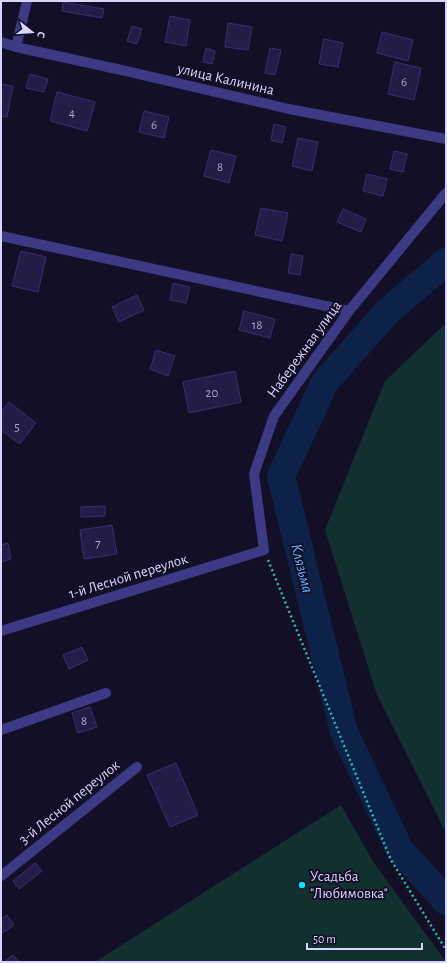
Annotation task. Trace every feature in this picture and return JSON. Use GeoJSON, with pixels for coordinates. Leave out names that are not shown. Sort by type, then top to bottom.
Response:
{"type":"FeatureCollection","features":[{"type":"Feature","properties":{"kind":"street"},"geometry":{"type":"LineString","coordinates":[[16,47],[27,1]]}},
{"type":"Feature","properties":{"kind":"street","name":"улица Калинина"},"geometry":{"type":"LineString","coordinates":[[1,42],[16,47],[289,109],[446,139]]}},
{"type":"Feature","properties":{"kind":"street","name":"Набережная улица"},"geometry":{"type":"LineString","coordinates":[[264,550],[254,474],[274,416],[349,311],[446,193]]}},
{"type":"Feature","properties":{"kind":"street"},"geometry":{"type":"LineString","coordinates":[[1,236],[349,311]]}},
{"type":"Feature","properties":{"kind":"street","name":"1-й Лесной переулок"},"geometry":{"type":"LineString","coordinates":[[1,631],[264,550]]}},
{"type":"Feature","properties":{"kind":"street"},"geometry":{"type":"LineString","coordinates":[[1,730],[106,693]]}},
{"type":"Feature","properties":{"kind":"street","name":"3-й Лесной переулок"},"geometry":{"type":"LineString","coordinates":[[1,876],[136,767]]}},
{"type":"Feature","properties":{"kind":"path"},"geometry":{"type":"LineString","coordinates":[[264,550],[391,860],[446,950]]}},
{"type":"Feature","properties":{"kind":"green space"},"geometry":{"type":"Polygon","coordinates":[[[446,323],[446,833],[377,695],[325,530],[385,381],[446,323]]]}},
{"type":"Feature","properties":{"kind":"green space","name":"Усадьба \"Любимовка\""},"geometry":{"type":"Polygon","coordinates":[[[341,805],[374,863],[446,962],[95,962],[341,805]]]}},
{"type":"Feature","properties":{"kind":"building"},"geometry":{"type":"Polygon","coordinates":[[[63,2],[104,9],[102,18],[62,11],[63,2]]]}},
{"type":"Feature","properties":{"kind":"building"},"geometry":{"type":"Polygon","coordinates":[[[170,16],[190,20],[186,46],[165,42],[170,16]]]}},
{"type":"Feature","properties":{"kind":"building"},"geometry":{"type":"Polygon","coordinates":[[[228,23],[252,27],[248,50],[225,47],[228,23]]]}},
{"type":"Feature","properties":{"kind":"building"},"geometry":{"type":"Polygon","coordinates":[[[132,26],[142,29],[137,44],[127,41],[132,26]]]}},
{"type":"Feature","properties":{"kind":"building"},"geometry":{"type":"Polygon","coordinates":[[[382,32],[413,40],[408,61],[377,53],[382,32]]]}},
{"type":"Feature","properties":{"kind":"building"},"geometry":{"type":"Polygon","coordinates":[[[324,39],[343,43],[338,67],[319,64],[324,39]]]}},
{"type":"Feature","properties":{"kind":"building"},"geometry":{"type":"Polygon","coordinates":[[[206,48],[215,51],[212,64],[203,62],[206,48]]]}},
{"type":"Feature","properties":{"kind":"building"},"geometry":{"type":"Polygon","coordinates":[[[270,48],[281,50],[275,75],[265,73],[270,48]]]}},
{"type":"Feature","properties":{"kind":"building"},"geometry":{"type":"Polygon","coordinates":[[[395,62],[421,68],[414,100],[388,94],[395,62]]]}},
{"type":"Feature","properties":{"kind":"building"},"geometry":{"type":"Polygon","coordinates":[[[30,74],[48,79],[44,92],[26,88],[30,74]]]}},
{"type":"Feature","properties":{"kind":"building"},"geometry":{"type":"Polygon","coordinates":[[[1,84],[13,86],[7,117],[1,116],[1,84]]]}},
{"type":"Feature","properties":{"kind":"building"},"geometry":{"type":"Polygon","coordinates":[[[57,92],[95,102],[87,131],[50,121],[57,92]]]}},
{"type":"Feature","properties":{"kind":"building"},"geometry":{"type":"Polygon","coordinates":[[[144,111],[169,117],[164,138],[139,132],[144,111]]]}},
{"type":"Feature","properties":{"kind":"building"},"geometry":{"type":"Polygon","coordinates":[[[274,124],[286,127],[282,143],[271,140],[274,124]]]}},
{"type":"Feature","properties":{"kind":"building"},"geometry":{"type":"Polygon","coordinates":[[[298,138],[318,142],[312,171],[292,166],[298,138]]]}},
{"type":"Feature","properties":{"kind":"building"},"geometry":{"type":"Polygon","coordinates":[[[211,150],[236,156],[229,183],[204,176],[211,150]]]}},
{"type":"Feature","properties":{"kind":"building"},"geometry":{"type":"Polygon","coordinates":[[[394,151],[407,154],[403,172],[390,169],[394,151]]]}},
{"type":"Feature","properties":{"kind":"building"},"geometry":{"type":"Polygon","coordinates":[[[367,174],[387,179],[383,196],[363,191],[367,174]]]}},
{"type":"Feature","properties":{"kind":"building"},"geometry":{"type":"Polygon","coordinates":[[[261,208],[288,213],[282,241],[255,235],[261,208]]]}},
{"type":"Feature","properties":{"kind":"building"},"geometry":{"type":"Polygon","coordinates":[[[343,209],[366,219],[361,232],[337,222],[343,209]]]}},
{"type":"Feature","properties":{"kind":"building"},"geometry":{"type":"Polygon","coordinates":[[[21,251],[46,257],[38,292],[12,286],[21,251]]]}},
{"type":"Feature","properties":{"kind":"building"},"geometry":{"type":"Polygon","coordinates":[[[291,254],[303,256],[300,275],[288,273],[291,254]]]}},
{"type":"Feature","properties":{"kind":"building"},"geometry":{"type":"Polygon","coordinates":[[[173,283],[190,287],[186,303],[170,300],[173,283]]]}},
{"type":"Feature","properties":{"kind":"building"},"geometry":{"type":"Polygon","coordinates":[[[137,295],[144,310],[119,322],[112,307],[137,295]]]}},
{"type":"Feature","properties":{"kind":"building"},"geometry":{"type":"Polygon","coordinates":[[[244,311],[275,319],[270,338],[239,330],[244,311]]]}},
{"type":"Feature","properties":{"kind":"building"},"geometry":{"type":"Polygon","coordinates":[[[156,350],[175,356],[168,376],[150,369],[156,350]]]}},
{"type":"Feature","properties":{"kind":"building"},"geometry":{"type":"Polygon","coordinates":[[[235,371],[241,402],[189,413],[183,382],[235,371]]]}},
{"type":"Feature","properties":{"kind":"building"},"geometry":{"type":"Polygon","coordinates":[[[9,402],[36,423],[20,444],[1,430],[1,413],[9,402]]]}},
{"type":"Feature","properties":{"kind":"building"},"geometry":{"type":"Polygon","coordinates":[[[105,506],[105,516],[81,517],[81,507],[105,506]]]}},
{"type":"Feature","properties":{"kind":"building"},"geometry":{"type":"Polygon","coordinates":[[[112,525],[117,554],[84,559],[80,530],[112,525]]]}},
{"type":"Feature","properties":{"kind":"building"},"geometry":{"type":"Polygon","coordinates":[[[8,543],[11,559],[1,562],[1,545],[8,543]]]}},
{"type":"Feature","properties":{"kind":"building"},"geometry":{"type":"Polygon","coordinates":[[[82,647],[88,660],[69,669],[63,655],[82,647]]]}},
{"type":"Feature","properties":{"kind":"building"},"geometry":{"type":"Polygon","coordinates":[[[90,707],[97,727],[78,733],[72,713],[90,707]]]}},
{"type":"Feature","properties":{"kind":"building"},"geometry":{"type":"Polygon","coordinates":[[[176,763],[198,815],[170,827],[147,775],[176,763]]]}},
{"type":"Feature","properties":{"kind":"building"},"geometry":{"type":"Polygon","coordinates":[[[35,863],[42,871],[19,889],[13,881],[35,863]]]}},
{"type":"Feature","properties":{"kind":"building"},"geometry":{"type":"Polygon","coordinates":[[[7,915],[14,925],[1,934],[1,919],[7,915]]]}},
{"type":"Feature","properties":{"kind":"building"},"geometry":{"type":"Polygon","coordinates":[[[13,955],[19,962],[4,962],[13,955]]]}},
{"type":"Feature","properties":{"kind":"waterway","name":"Клязьма"},"geometry":{"type":"LineString","coordinates":[[446,262],[388,311],[325,382],[281,476],[344,732],[400,850],[446,901]]}},
{"type":"Feature","properties":{"kind":"place","name":"Усадьба \"Любимовка\""},"geometry":{"type":"Point","coordinates":[302,885]}}]}
